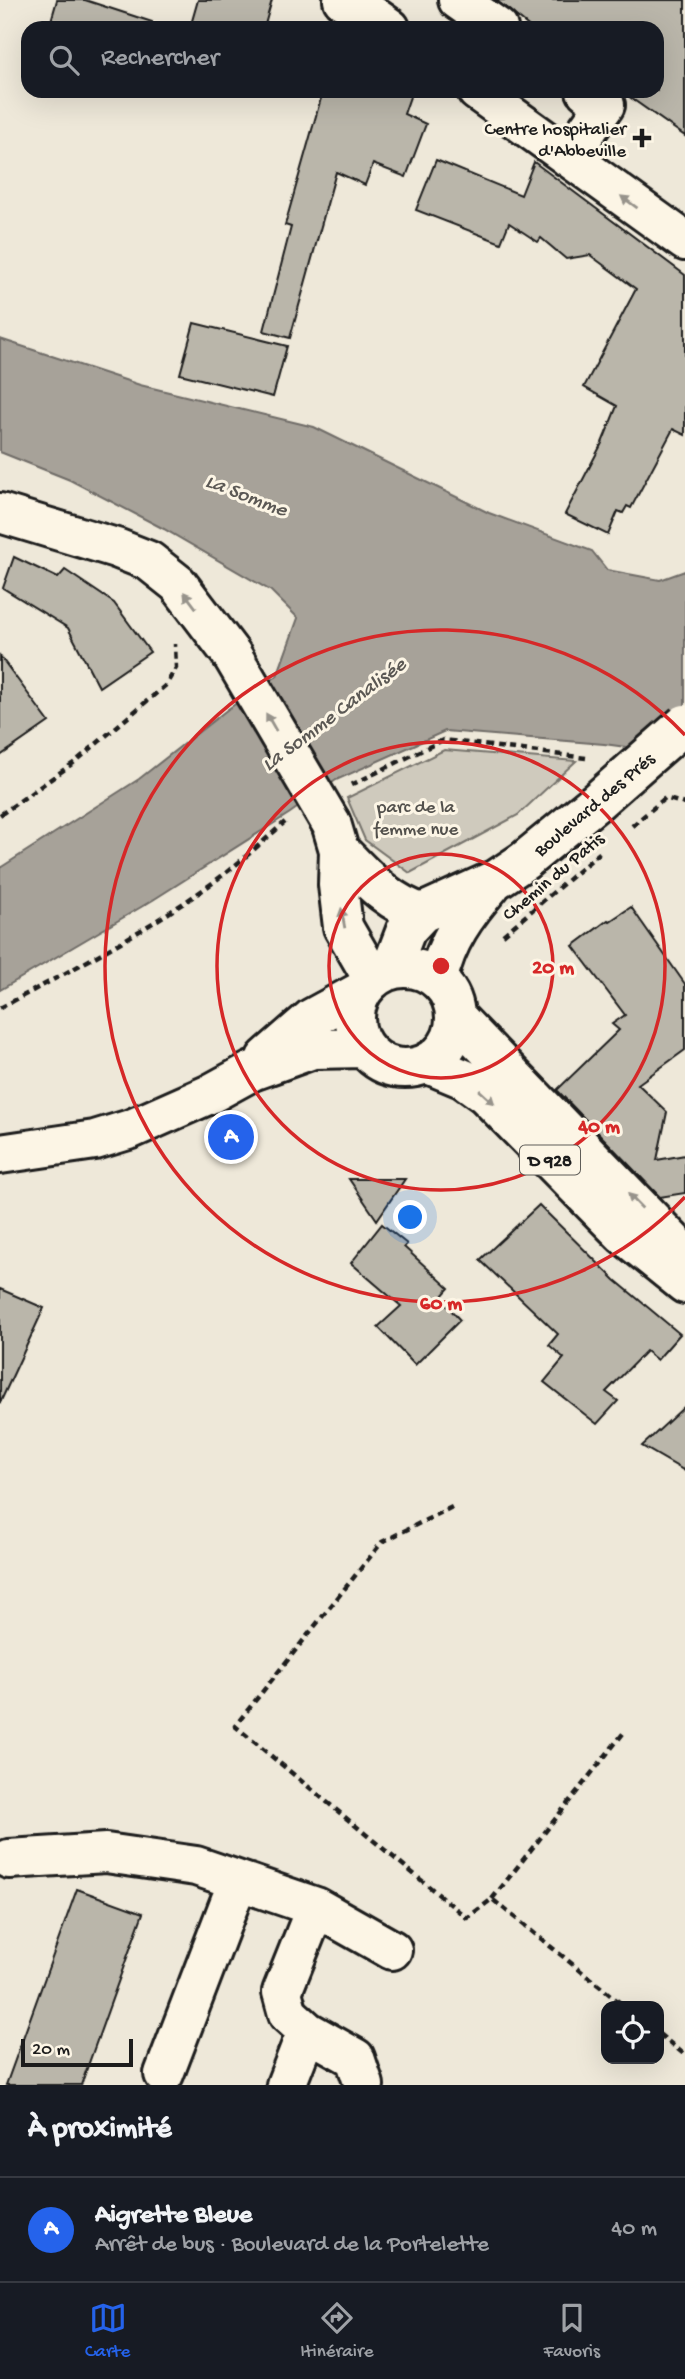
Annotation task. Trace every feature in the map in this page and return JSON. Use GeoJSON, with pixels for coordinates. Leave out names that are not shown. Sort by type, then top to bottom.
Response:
{"type":"FeatureCollection","features":[{"type":"Feature","properties":{"kind":"main road"},"geometry":{"type":"LineString","coordinates":[[343,0],[380,21]]}},
{"type":"Feature","properties":{"kind":"main road"},"geometry":{"type":"LineString","coordinates":[[458,0],[488,21]]}},
{"type":"Feature","properties":{"kind":"main road"},"geometry":{"type":"LineString","coordinates":[[487,98],[685,240]]}},
{"type":"Feature","properties":{"kind":"main road"},"geometry":{"type":"LineString","coordinates":[[568,157],[605,105],[596,98]]}},
{"type":"Feature","properties":{"kind":"main road"},"geometry":{"type":"LineString","coordinates":[[0,513],[116,548],[149,561],[178,584],[232,655],[335,837],[380,891],[404,908],[422,913]]}},
{"type":"Feature","properties":{"kind":"main road","name":"Boulevard des Prés"},"geometry":{"type":"LineString","coordinates":[[375,980],[405,930],[422,913],[497,879],[524,861],[685,724]]}},
{"type":"Feature","properties":{"kind":"main road"},"geometry":{"type":"LineString","coordinates":[[335,837],[343,928],[375,980]]}},
{"type":"Feature","properties":{"kind":"main road","name":"Boulevard des Prés"},"geometry":{"type":"LineString","coordinates":[[438,979],[442,958],[466,913],[497,879]]}},
{"type":"Feature","properties":{"kind":"main road"},"geometry":{"type":"LineString","coordinates":[[252,1071],[312,1018],[375,980],[413,967],[429,972],[438,979],[452,998],[456,1017],[454,1032],[445,1050],[428,1064],[413,1068],[395,1068],[380,1061],[365,1048],[355,1023],[375,980]]}},
{"type":"Feature","properties":{"kind":"main road","name":"D 928"},"geometry":{"type":"LineString","coordinates":[[456,1017],[680,1262]]}},
{"type":"Feature","properties":{"kind":"main road"},"geometry":{"type":"LineString","coordinates":[[0,1154],[95,1140],[131,1129],[210,1094],[252,1071],[313,1049],[365,1048]]}},
{"type":"Feature","properties":{"kind":"main road","name":"D 928"},"geometry":{"type":"LineString","coordinates":[[428,1064],[464,1079],[485,1094],[623,1234],[680,1262]]}},
{"type":"Feature","properties":{"kind":"main road"},"geometry":{"type":"LineString","coordinates":[[9,1859],[106,1853],[196,1866],[316,1907],[392,1950]]}},
{"type":"Feature","properties":{"kind":"main road"},"geometry":{"type":"LineString","coordinates":[[164,2074],[238,1881]]}},
{"type":"Feature","properties":{"kind":"main road"},"geometry":{"type":"LineString","coordinates":[[316,1907],[282,1992],[288,2014],[307,2031],[355,2058],[364,2085]]}},
{"type":"Feature","properties":{"kind":"main road"},"geometry":{"type":"LineString","coordinates":[[286,2085],[307,2031]]}},
{"type":"Feature","properties":{"kind":"path"},"geometry":{"type":"LineString","coordinates":[[0,815],[75,762],[166,685],[176,668],[175,639]]}},
{"type":"Feature","properties":{"kind":"path","name":"Chemin du Patis"},"geometry":{"type":"LineString","coordinates":[[625,832],[665,798],[685,804]]}},
{"type":"Feature","properties":{"kind":"path","name":"Chemin du Patis"},"geometry":{"type":"LineString","coordinates":[[498,939],[604,849]]}},
{"type":"Feature","properties":{"kind":"path"},"geometry":{"type":"LineString","coordinates":[[453,1507],[382,1542],[235,1726],[467,1918],[492,1899],[625,1731]]}},
{"type":"Feature","properties":{"kind":"path"},"geometry":{"type":"LineString","coordinates":[[492,1899],[619,2001]]}},
{"type":"Feature","properties":{"kind":"path"},"geometry":{"type":"LineString","coordinates":[[664,2038],[685,2055]]}},
{"type":"Feature","properties":{"kind":"green space","name":"parc de la femme nue"},"geometry":{"type":"Polygon","coordinates":[[[444,750],[576,761],[518,815],[410,873],[365,840],[347,798],[444,750]]]}},
{"type":"Feature","properties":{"kind":"water"},"geometry":{"type":"Polygon","coordinates":[[[0,339],[140,385],[314,427],[489,513],[592,551],[607,570],[660,580],[685,571],[685,755],[604,744],[445,731],[336,780],[290,813],[153,900],[0,990],[0,868],[139,779],[228,709],[277,676],[298,618],[271,591],[164,529],[70,480],[0,452],[0,339]]]}},
{"type":"Feature","properties":{"kind":"building"},"geometry":{"type":"Polygon","coordinates":[[[57,0],[85,0],[149,21],[51,21],[57,0]]]}},
{"type":"Feature","properties":{"kind":"building"},"geometry":{"type":"Polygon","coordinates":[[[198,0],[272,0],[266,21],[192,21],[198,0]]]}},
{"type":"Feature","properties":{"kind":"building"},"geometry":{"type":"Polygon","coordinates":[[[496,0],[685,0],[685,136],[631,98],[664,98],[664,21],[522,21],[496,0]]]}},
{"type":"Feature","properties":{"kind":"building"},"geometry":{"type":"Polygon","coordinates":[[[321,98],[410,98],[404,114],[426,124],[406,177],[373,164],[365,185],[336,172],[290,338],[264,331],[291,227],[285,225],[321,98]]]}},
{"type":"Feature","properties":{"kind":"building"},"geometry":{"type":"Polygon","coordinates":[[[436,160],[521,195],[534,162],[685,275],[685,435],[673,429],[631,508],[627,506],[623,513],[618,511],[608,535],[565,514],[602,443],[617,406],[584,387],[636,289],[590,255],[566,259],[541,238],[538,242],[509,223],[501,243],[416,210],[436,160]]]}},
{"type":"Feature","properties":{"kind":"building"},"geometry":{"type":"Polygon","coordinates":[[[194,323],[287,346],[273,397],[180,374],[194,323]]]}},
{"type":"Feature","properties":{"kind":"building"},"geometry":{"type":"Polygon","coordinates":[[[14,557],[58,578],[65,570],[114,603],[150,652],[99,687],[68,628],[3,588],[14,557]]]}},
{"type":"Feature","properties":{"kind":"building"},"geometry":{"type":"Polygon","coordinates":[[[0,656],[49,722],[0,756],[0,656]]]}},
{"type":"Feature","properties":{"kind":"building"},"geometry":{"type":"Polygon","coordinates":[[[631,907],[685,984],[685,1050],[638,1084],[667,1112],[657,1160],[685,1155],[685,1193],[660,1197],[557,1090],[619,1030],[612,1024],[625,1015],[573,946],[631,907]]]}},
{"type":"Feature","properties":{"kind":"building"},"geometry":{"type":"Polygon","coordinates":[[[349,1179],[405,1179],[377,1220],[349,1179]]]}},
{"type":"Feature","properties":{"kind":"building"},"geometry":{"type":"Polygon","coordinates":[[[539,1205],[615,1280],[680,1334],[657,1360],[646,1351],[606,1392],[618,1401],[597,1424],[544,1382],[564,1358],[549,1345],[558,1334],[480,1260],[539,1205]]]}},
{"type":"Feature","properties":{"kind":"building"},"geometry":{"type":"Polygon","coordinates":[[[382,1224],[407,1244],[404,1247],[449,1288],[440,1298],[460,1320],[415,1365],[378,1327],[401,1306],[351,1263],[382,1224]]]}},
{"type":"Feature","properties":{"kind":"building"},"geometry":{"type":"Polygon","coordinates":[[[0,1289],[44,1308],[0,1403],[0,1289]]]}},
{"type":"Feature","properties":{"kind":"building"},"geometry":{"type":"Polygon","coordinates":[[[685,1406],[685,1471],[642,1446],[685,1406]]]}},
{"type":"Feature","properties":{"kind":"building"},"geometry":{"type":"Polygon","coordinates":[[[77,1889],[143,1913],[81,2085],[6,2085],[77,1889]]]}},
{"type":"Feature","properties":{"kind":"place","name":"Centre hospitalier d'Abbeville"},"geometry":{"type":"Point","coordinates":[642,138]}},
{"type":"Feature","properties":{"kind":"place","name":"Aigrette Bleue"},"geometry":{"type":"Point","coordinates":[231,1137]}},
{"type":"Feature","properties":{"kind":"water label","name":"La Somme"},"geometry":{"type":"Point","coordinates":[247,494]}},
{"type":"Feature","properties":{"kind":"water label","name":"La Somme Canalisée"},"geometry":{"type":"Point","coordinates":[333,713]}}]}
